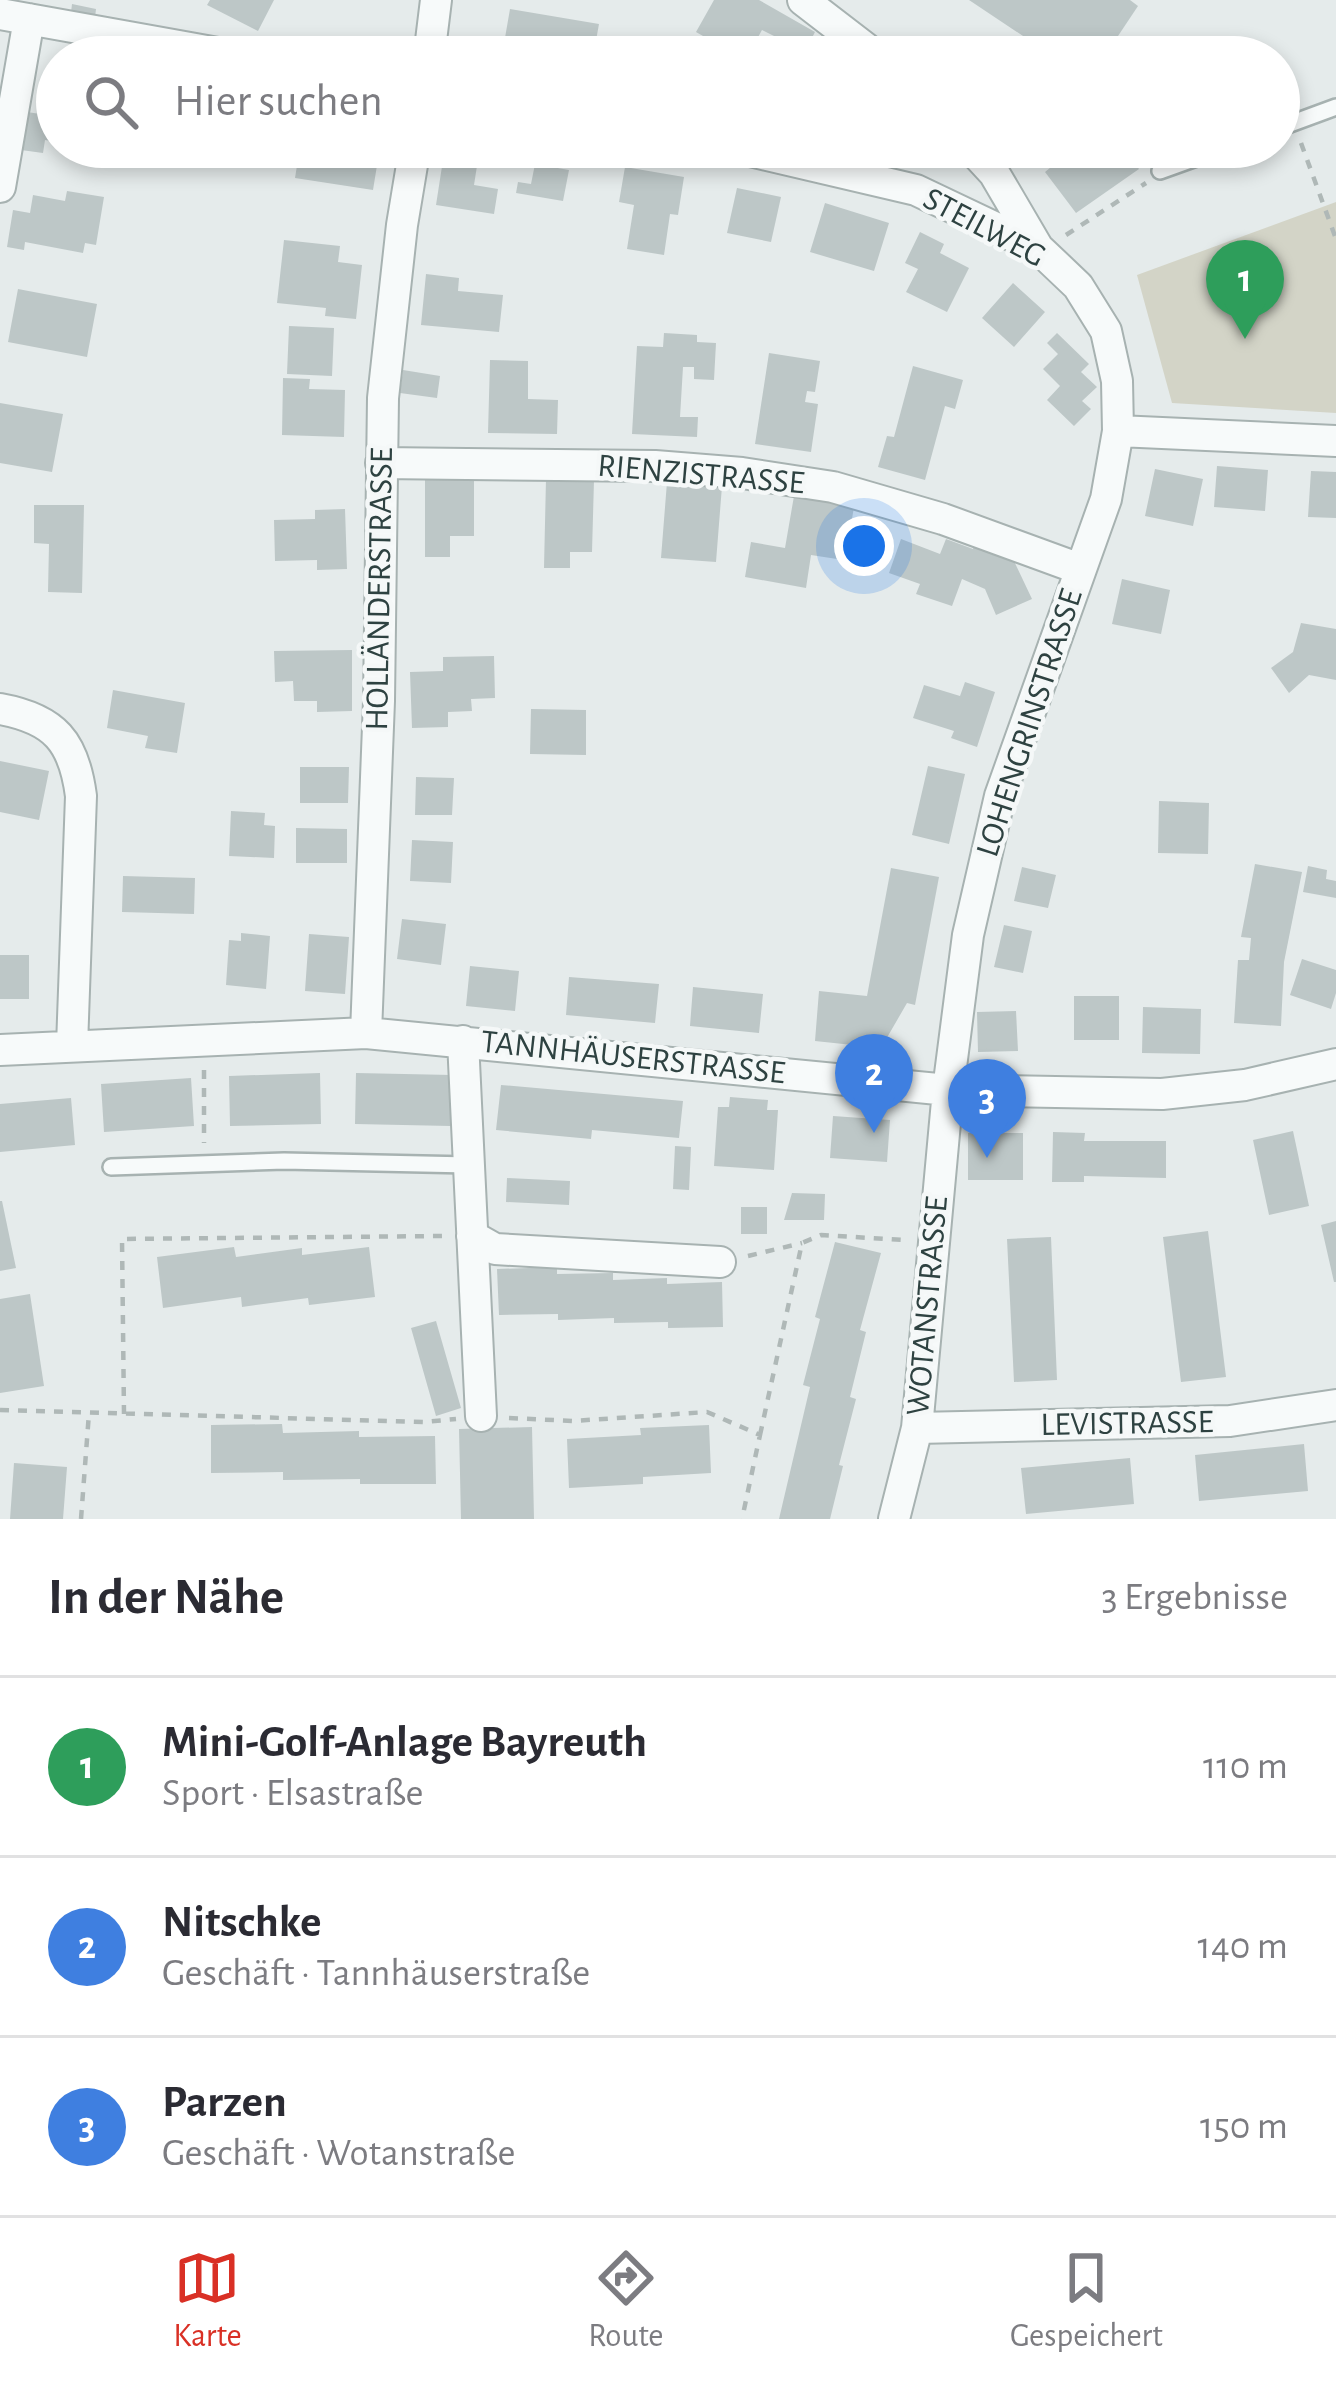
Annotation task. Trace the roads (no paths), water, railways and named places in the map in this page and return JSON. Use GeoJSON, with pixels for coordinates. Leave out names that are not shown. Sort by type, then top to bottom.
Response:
{"type":"FeatureCollection","features":[{"type":"Feature","properties":{"kind":"street"},"geometry":{"type":"LineString","coordinates":[[432,36],[436,0]]}},
{"type":"Feature","properties":{"kind":"street"},"geometry":{"type":"LineString","coordinates":[[803,0],[850,36]]}},
{"type":"Feature","properties":{"kind":"street"},"geometry":{"type":"LineString","coordinates":[[0,187],[15,17],[122,36]]}},
{"type":"Feature","properties":{"kind":"street","name":"HOLLÄNDERSTRASSE"},"geometry":{"type":"LineString","coordinates":[[366,1033],[379,701],[381,463],[388,332],[412,168]]}},
{"type":"Feature","properties":{"kind":"street","name":"STEILWEG"},"geometry":{"type":"LineString","coordinates":[[822,168],[916,190],[1038,248],[1078,286],[1106,332],[1117,381],[1118,430]]}},
{"type":"Feature","properties":{"kind":"street"},"geometry":{"type":"LineString","coordinates":[[989,168],[1038,248]]}},
{"type":"Feature","properties":{"kind":"street"},"geometry":{"type":"LineString","coordinates":[[1118,430],[1336,442]]}},
{"type":"Feature","properties":{"kind":"street","name":"LOHENGRINSTRASSE"},"geometry":{"type":"LineString","coordinates":[[948,1090],[968,935],[1000,796],[1106,500],[1118,430]]}},
{"type":"Feature","properties":{"kind":"street","name":"RIENZISTRASSE"},"geometry":{"type":"LineString","coordinates":[[381,463],[655,466],[742,473],[833,487],[943,519],[1080,569]]}},
{"type":"Feature","properties":{"kind":"street"},"geometry":{"type":"LineString","coordinates":[[0,709],[44,723],[64,739],[78,769],[72,1046]]}},
{"type":"Feature","properties":{"kind":"street","name":"TANNHÄUSERSTRASSE"},"geometry":{"type":"LineString","coordinates":[[0,1050],[366,1033],[948,1090],[1162,1094],[1245,1084],[1336,1064]]}},
{"type":"Feature","properties":{"kind":"street"},"geometry":{"type":"LineString","coordinates":[[463,1041],[481,1416]]}},
{"type":"Feature","properties":{"kind":"street","name":"WOTANSTRASSE"},"geometry":{"type":"LineString","coordinates":[[894,1519],[917,1428],[948,1090]]}},
{"type":"Feature","properties":{"kind":"street"},"geometry":{"type":"LineString","coordinates":[[472,1236],[495,1249],[719,1262]]}},
{"type":"Feature","properties":{"kind":"street","name":"LEVISTRASSE"},"geometry":{"type":"LineString","coordinates":[[917,1428],[1230,1421],[1336,1405]]}},
{"type":"Feature","properties":{"kind":"lane"},"geometry":{"type":"LineString","coordinates":[[1300,121],[1336,107]]}},
{"type":"Feature","properties":{"kind":"lane"},"geometry":{"type":"LineString","coordinates":[[1153,177],[1175,168]]}},
{"type":"Feature","properties":{"kind":"lane"},"geometry":{"type":"LineString","coordinates":[[110,1167],[284,1161],[469,1165]]}},
{"type":"Feature","properties":{"kind":"place","name":"Mini-Golf-Anlage Bayreuth"},"geometry":{"type":"Point","coordinates":[1245,339]}},
{"type":"Feature","properties":{"kind":"place","name":"Nitschke"},"geometry":{"type":"Point","coordinates":[874,1133]}},
{"type":"Feature","properties":{"kind":"place","name":"Parzen"},"geometry":{"type":"Point","coordinates":[987,1158]}}]}
